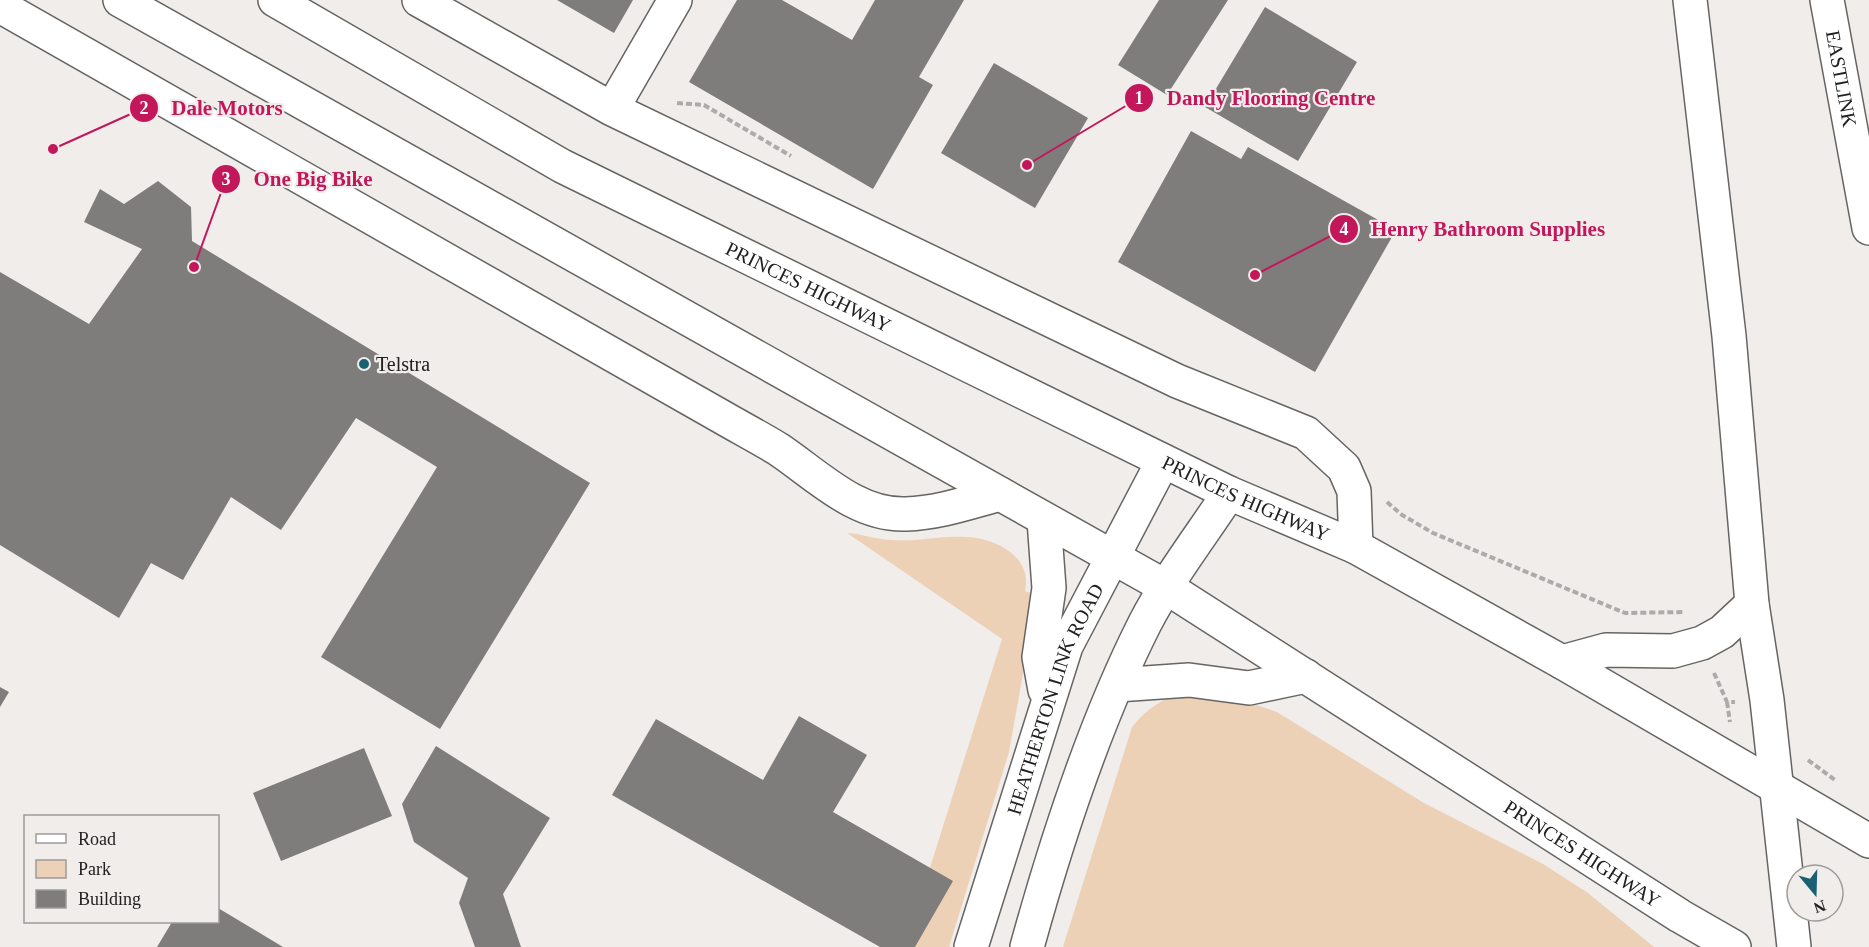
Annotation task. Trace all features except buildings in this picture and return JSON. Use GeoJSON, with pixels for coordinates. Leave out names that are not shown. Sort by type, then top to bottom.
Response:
{"type":"FeatureCollection","features":[{"type":"Feature","properties":{"kind":"main road","name":"PRINCES HIGHWAY"},"geometry":{"type":"LineString","coordinates":[[120,0],[1166,587],[1680,916],[1734,947]]}},
{"type":"Feature","properties":{"kind":"main road","name":"PRINCES HIGHWAY"},"geometry":{"type":"LineString","coordinates":[[275,0],[562,166],[1229,493],[1356,547],[1562,662],[1736,762],[1776,789],[1869,841]]}},
{"type":"Feature","properties":{"kind":"main road","name":"PRINCES HIGHWAY"},"geometry":{"type":"LineString","coordinates":[[419,0],[612,110],[1177,381],[1306,433],[1344,468],[1354,491],[1356,547]]}},
{"type":"Feature","properties":{"kind":"main road"},"geometry":{"type":"LineString","coordinates":[[612,110],[675,0]]}},
{"type":"Feature","properties":{"kind":"main road"},"geometry":{"type":"LineString","coordinates":[[1690,0],[1729,336],[1752,604],[1767,700],[1794,947]]}},
{"type":"Feature","properties":{"kind":"main road","name":"EASTLINK"},"geometry":{"type":"LineString","coordinates":[[1827,0],[1869,228]]}},
{"type":"Feature","properties":{"kind":"main road"},"geometry":{"type":"LineString","coordinates":[[0,6],[761,440],[845,497],[880,512],[905,514],[937,511],[1000,494]]}},
{"type":"Feature","properties":{"kind":"main road","name":"HEATHERTON LINK ROAD"},"geometry":{"type":"LineString","coordinates":[[971,947],[1009,833],[1046,701],[1066,646],[1163,461]]}},
{"type":"Feature","properties":{"kind":"main road"},"geometry":{"type":"LineString","coordinates":[[1027,947],[1054,848],[1117,685],[1146,622],[1166,587],[1229,493]]}},
{"type":"Feature","properties":{"kind":"main road"},"geometry":{"type":"LineString","coordinates":[[1044,520],[1049,588],[1040,657],[1046,701]]}},
{"type":"Feature","properties":{"kind":"main road"},"geometry":{"type":"LineString","coordinates":[[1562,662],[1606,650],[1673,651],[1702,643],[1722,632],[1752,604]]}},
{"type":"Feature","properties":{"kind":"main road"},"geometry":{"type":"LineString","coordinates":[[1117,685],[1189,680],[1249,688],[1306,676]]}},
{"type":"Feature","properties":{"kind":"main road"},"geometry":{"type":"LineString","coordinates":[[1680,916],[1694,947]]}},
{"type":"Feature","properties":{"kind":"green space"},"geometry":{"type":"Polygon","coordinates":[[[847,533],[887,540],[957,537],[989,541],[1018,559],[1026,579],[1025,591],[1037,595],[1009,752],[949,947],[905,947],[1002,639],[847,533]]]}},
{"type":"Feature","properties":{"kind":"green space"},"geometry":{"type":"Polygon","coordinates":[[[1182,693],[1241,700],[1277,712],[1424,803],[1543,864],[1588,893],[1654,947],[1063,947],[1132,727],[1154,706],[1182,693]]]}},
{"type":"Feature","properties":{"kind":"place","name":"Dale Motors"},"geometry":{"type":"Point","coordinates":[53,149]}},
{"type":"Feature","properties":{"kind":"place","name":"Dandy Flooring Centre"},"geometry":{"type":"Point","coordinates":[1027,165]}},
{"type":"Feature","properties":{"kind":"place","name":"One Big Bike"},"geometry":{"type":"Point","coordinates":[194,267]}},
{"type":"Feature","properties":{"kind":"place","name":"Henry Bathroom Supplies"},"geometry":{"type":"Point","coordinates":[1255,275]}},
{"type":"Feature","properties":{"kind":"place","name":"Telstra"},"geometry":{"type":"Point","coordinates":[364,364]}}]}
